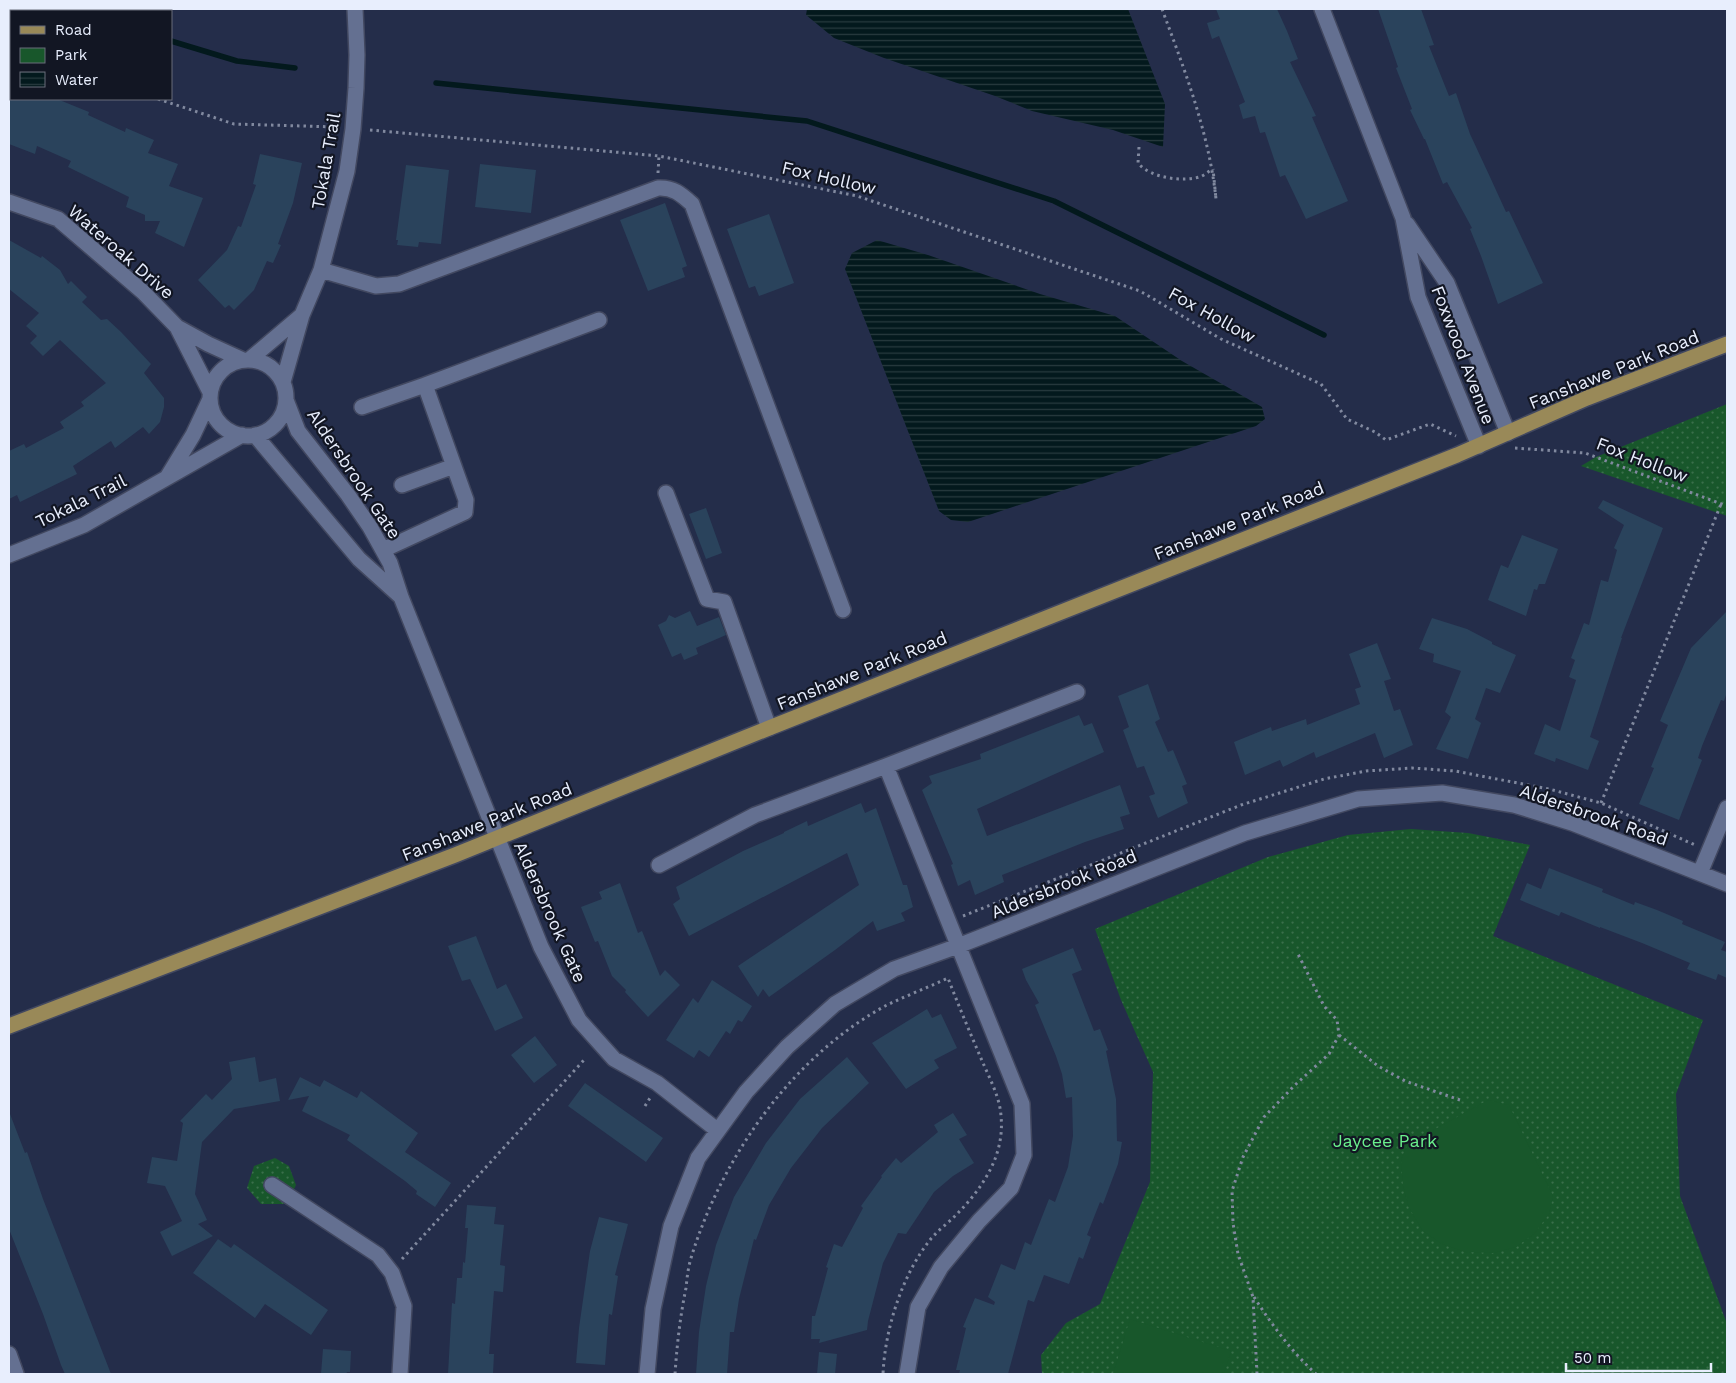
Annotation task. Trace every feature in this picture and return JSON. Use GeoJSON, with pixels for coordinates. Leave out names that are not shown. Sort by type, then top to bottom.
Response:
{"type":"FeatureCollection","features":[{"type":"Feature","properties":{"kind":"main road","name":"Fanshawe Park Road"},"geometry":{"type":"LineString","coordinates":[[9,1026],[498,838],[769,728],[1479,446],[1508,440],[1587,398],[1727,344]]}},
{"type":"Feature","properties":{"kind":"street","name":"Tokala Trail"},"geometry":{"type":"LineString","coordinates":[[283,382],[302,314],[321,270],[347,172],[353,128],[358,54],[355,9]]}},
{"type":"Feature","properties":{"kind":"street","name":"Foxwood Avenue"},"geometry":{"type":"LineString","coordinates":[[1322,9],[1404,218],[1418,297],[1479,446]]}},
{"type":"Feature","properties":{"kind":"street"},"geometry":{"type":"LineString","coordinates":[[321,270],[376,286],[399,284],[658,188],[667,187],[679,192],[692,204],[843,610]]}},
{"type":"Feature","properties":{"kind":"street","name":"Wateroak Drive"},"geometry":{"type":"LineString","coordinates":[[9,202],[58,219],[143,292],[177,327],[208,344],[246,360]]}},
{"type":"Feature","properties":{"kind":"street","name":"Foxwood Avenue"},"geometry":{"type":"LineString","coordinates":[[1404,218],[1447,283],[1508,440]]}},
{"type":"Feature","properties":{"kind":"street","name":"Tokala Trail"},"geometry":{"type":"LineString","coordinates":[[246,360],[302,314]]}},
{"type":"Feature","properties":{"kind":"street"},"geometry":{"type":"LineString","coordinates":[[362,406],[599,320]]}},
{"type":"Feature","properties":{"kind":"street","name":"Wateroak Drive"},"geometry":{"type":"LineString","coordinates":[[177,327],[210,396]]}},
{"type":"Feature","properties":{"kind":"street"},"geometry":{"type":"LineString","coordinates":[[246,360],[261,362],[270,366],[283,382],[286,400],[283,413],[276,423],[266,431],[248,435],[229,431],[219,423],[212,412],[210,396],[218,374],[233,362],[246,360]]}},
{"type":"Feature","properties":{"kind":"street"},"geometry":{"type":"LineString","coordinates":[[383,550],[464,512],[466,500],[424,385]]}},
{"type":"Feature","properties":{"kind":"street","name":"Tokala Trail"},"geometry":{"type":"LineString","coordinates":[[167,477],[193,435],[210,396]]}},
{"type":"Feature","properties":{"kind":"street","name":"Aldersbrook Gate"},"geometry":{"type":"LineString","coordinates":[[286,400],[298,431],[348,495],[370,527],[390,562],[401,597],[541,947],[578,1020],[614,1059],[658,1083],[717,1130]]}},
{"type":"Feature","properties":{"kind":"street","name":"Tokala Trail"},"geometry":{"type":"LineString","coordinates":[[9,555],[84,525],[167,477],[248,435]]}},
{"type":"Feature","properties":{"kind":"street","name":"Aldersbrook Gate"},"geometry":{"type":"LineString","coordinates":[[248,435],[359,559],[401,597]]}},
{"type":"Feature","properties":{"kind":"street"},"geometry":{"type":"LineString","coordinates":[[402,485],[454,466]]}},
{"type":"Feature","properties":{"kind":"street"},"geometry":{"type":"LineString","coordinates":[[666,493],[708,599],[724,602],[769,728]]}},
{"type":"Feature","properties":{"kind":"street"},"geometry":{"type":"LineString","coordinates":[[659,865],[755,815],[1077,692]]}},
{"type":"Feature","properties":{"kind":"street"},"geometry":{"type":"LineString","coordinates":[[886,766],[1022,1104],[1024,1155],[1011,1188],[978,1221],[941,1267],[918,1307],[907,1374]]}},
{"type":"Feature","properties":{"kind":"street","name":"Aldersbrook Road"},"geometry":{"type":"LineString","coordinates":[[647,1374],[653,1309],[671,1226],[698,1158],[746,1092],[787,1047],[835,1004],[894,969],[958,946],[1245,832],[1358,799],[1442,793],[1514,805],[1572,824],[1727,884]]}},
{"type":"Feature","properties":{"kind":"street"},"geometry":{"type":"LineString","coordinates":[[1700,872],[1727,808]]}},
{"type":"Feature","properties":{"kind":"street"},"geometry":{"type":"LineString","coordinates":[[272,1185],[378,1255],[392,1273],[404,1306],[400,1374]]}},
{"type":"Feature","properties":{"kind":"street"},"geometry":{"type":"LineString","coordinates":[[9,1354],[16,1374]]}},
{"type":"Feature","properties":{"kind":"path"},"geometry":{"type":"LineString","coordinates":[[1162,9],[1188,76],[1213,169],[1215,182],[1216,199],[1213,169]]}},
{"type":"Feature","properties":{"kind":"path","name":"Fox Hollow"},"geometry":{"type":"LineString","coordinates":[[161,100],[234,124],[327,126],[659,156],[858,196],[1140,291],[1221,339],[1322,384],[1347,418],[1375,432],[1386,440],[1430,424],[1479,446]]}},
{"type":"Feature","properties":{"kind":"path"},"geometry":{"type":"LineString","coordinates":[[1139,147],[1138,163],[1151,174],[1163,177],[1191,178],[1203,176],[1213,169]]}},
{"type":"Feature","properties":{"kind":"path","name":"Fox Hollow"},"geometry":{"type":"LineString","coordinates":[[1508,440],[1586,453],[1727,506]]}},
{"type":"Feature","properties":{"kind":"path"},"geometry":{"type":"LineString","coordinates":[[1601,804],[1722,504]]}},
{"type":"Feature","properties":{"kind":"path"},"geometry":{"type":"LineString","coordinates":[[948,921],[1241,805],[1324,779],[1366,770],[1412,768],[1455,770],[1549,789],[1601,804],[1710,851]]}},
{"type":"Feature","properties":{"kind":"path"},"geometry":{"type":"LineString","coordinates":[[1297,952],[1324,1006],[1337,1020],[1340,1035],[1378,1066],[1405,1081],[1460,1100]]}},
{"type":"Feature","properties":{"kind":"path"},"geometry":{"type":"LineString","coordinates":[[675,1374],[677,1342],[691,1260],[724,1177],[745,1141],[794,1079],[820,1053],[885,1007],[948,978],[994,1088],[1001,1115],[1001,1143],[992,1168],[976,1192],[955,1216],[930,1239],[906,1278],[893,1315],[883,1374]]}},
{"type":"Feature","properties":{"kind":"path"},"geometry":{"type":"LineString","coordinates":[[1316,1374],[1299,1359],[1253,1297],[1238,1254],[1233,1223],[1232,1191],[1243,1157],[1264,1117],[1329,1054],[1340,1035]]}},
{"type":"Feature","properties":{"kind":"path"},"geometry":{"type":"LineString","coordinates":[[398,1263],[584,1060]]}},
{"type":"Feature","properties":{"kind":"path"},"geometry":{"type":"LineString","coordinates":[[1253,1297],[1257,1374]]}},
{"type":"Feature","properties":{"kind":"green space"},"geometry":{"type":"Polygon","coordinates":[[[1727,404],[1727,516],[1581,466],[1596,457],[1727,404]]]}},
{"type":"Feature","properties":{"kind":"green space","name":"Jaycee Park"},"geometry":{"type":"Polygon","coordinates":[[[1411,829],[1468,833],[1530,845],[1493,936],[1703,1020],[1676,1094],[1680,1196],[1727,1324],[1727,1374],[1042,1374],[1041,1355],[1066,1323],[1100,1304],[1150,1182],[1153,1072],[1121,1000],[1095,929],[1268,857],[1348,835],[1411,829]]]}},
{"type":"Feature","properties":{"kind":"green space"},"geometry":{"type":"Polygon","coordinates":[[[1488,1100],[1509,1105],[1553,1196],[1549,1214],[1534,1234],[1516,1247],[1493,1253],[1466,1252],[1442,1244],[1423,1231],[1409,1208],[1403,1186],[1401,1160],[1408,1144],[1488,1100]]]}},
{"type":"Feature","properties":{"kind":"green space"},"geometry":{"type":"Polygon","coordinates":[[[275,1158],[289,1166],[296,1185],[287,1204],[261,1204],[247,1188],[254,1166],[275,1158]]]}},
{"type":"Feature","properties":{"kind":"green space"},"geometry":{"type":"Polygon","coordinates":[[[1130,1319],[1231,1351],[1224,1374],[1113,1374],[1130,1319]]]}},
{"type":"Feature","properties":{"kind":"water"},"geometry":{"type":"Polygon","coordinates":[[[807,9],[1128,9],[1165,104],[1163,147],[1113,130],[1032,111],[995,96],[884,58],[834,38],[806,15],[807,9]]]}},
{"type":"Feature","properties":{"kind":"water"},"geometry":{"type":"Polygon","coordinates":[[[877,240],[928,255],[1040,294],[1115,316],[1182,361],[1262,407],[1265,419],[1256,426],[968,522],[951,520],[939,511],[845,269],[852,253],[877,240]]]}},
{"type":"Feature","properties":{"kind":"building"},"geometry":{"type":"Polygon","coordinates":[[[1216,9],[1277,9],[1298,59],[1290,62],[1316,116],[1312,117],[1348,201],[1306,219],[1285,175],[1280,177],[1265,132],[1260,133],[1255,116],[1243,119],[1239,105],[1245,102],[1219,36],[1212,39],[1207,23],[1220,19],[1216,9]]]}},
{"type":"Feature","properties":{"kind":"building"},"geometry":{"type":"Polygon","coordinates":[[[1378,9],[1421,9],[1434,45],[1429,46],[1449,96],[1456,93],[1470,134],[1506,212],[1509,211],[1543,283],[1498,304],[1470,229],[1472,228],[1447,182],[1443,184],[1425,139],[1410,110],[1412,109],[1396,68],[1398,67],[1378,9]]]}},
{"type":"Feature","properties":{"kind":"building"},"geometry":{"type":"Polygon","coordinates":[[[9,99],[59,100],[89,112],[88,115],[125,132],[126,128],[154,140],[148,153],[178,164],[169,186],[203,198],[184,247],[155,233],[160,221],[145,221],[145,215],[126,207],[129,197],[68,167],[71,161],[37,146],[35,154],[9,144],[9,99]]]}},
{"type":"Feature","properties":{"kind":"building"},"geometry":{"type":"Polygon","coordinates":[[[260,154],[302,163],[293,203],[278,244],[281,245],[273,263],[267,261],[254,290],[234,310],[229,305],[225,308],[198,280],[227,250],[238,226],[241,227],[256,185],[253,184],[260,154]]]}},
{"type":"Feature","properties":{"kind":"building"},"geometry":{"type":"Polygon","coordinates":[[[480,164],[536,170],[531,213],[475,207],[480,164]]]}},
{"type":"Feature","properties":{"kind":"building"},"geometry":{"type":"Polygon","coordinates":[[[406,165],[449,170],[441,244],[419,242],[418,247],[397,245],[398,240],[396,240],[406,165]]]}},
{"type":"Feature","properties":{"kind":"building"},"geometry":{"type":"Polygon","coordinates":[[[665,203],[687,266],[682,268],[685,277],[648,291],[620,220],[665,203]]]}},
{"type":"Feature","properties":{"kind":"building"},"geometry":{"type":"Polygon","coordinates":[[[769,214],[794,283],[759,296],[755,286],[749,288],[727,229],[769,214]]]}},
{"type":"Feature","properties":{"kind":"building"},"geometry":{"type":"Polygon","coordinates":[[[9,240],[41,258],[42,256],[60,270],[68,284],[71,281],[87,297],[82,302],[101,320],[107,319],[151,364],[144,373],[164,398],[160,422],[149,434],[143,427],[115,448],[111,441],[73,466],[77,474],[20,502],[17,495],[9,499],[9,451],[24,444],[26,448],[64,428],[60,422],[84,406],[81,402],[106,383],[60,340],[43,356],[30,343],[37,336],[26,326],[39,313],[9,289],[9,240]]]}},
{"type":"Feature","properties":{"kind":"building"},"geometry":{"type":"Polygon","coordinates":[[[1603,500],[1663,528],[1621,638],[1590,737],[1599,741],[1588,770],[1556,758],[1555,762],[1534,754],[1545,724],[1560,731],[1576,680],[1569,677],[1575,660],[1571,658],[1584,623],[1589,625],[1601,580],[1608,582],[1617,550],[1614,548],[1624,525],[1598,508],[1603,500]]]}},
{"type":"Feature","properties":{"kind":"building"},"geometry":{"type":"Polygon","coordinates":[[[706,508],[722,553],[706,559],[689,514],[706,508]]]}},
{"type":"Feature","properties":{"kind":"building"},"geometry":{"type":"Polygon","coordinates":[[[1522,535],[1558,549],[1545,584],[1539,584],[1537,590],[1534,589],[1526,616],[1488,600],[1501,565],[1508,568],[1522,535]]]}},
{"type":"Feature","properties":{"kind":"building"},"geometry":{"type":"Polygon","coordinates":[[[690,611],[697,626],[719,617],[726,635],[696,648],[698,654],[684,660],[681,653],[672,657],[658,625],[666,621],[669,615],[675,618],[690,611]]]}},
{"type":"Feature","properties":{"kind":"building"},"geometry":{"type":"Polygon","coordinates":[[[1727,611],[1727,692],[1724,701],[1721,700],[1702,746],[1698,758],[1702,760],[1679,820],[1639,804],[1654,768],[1651,767],[1668,725],[1660,721],[1691,648],[1727,611]]]}},
{"type":"Feature","properties":{"kind":"building"},"geometry":{"type":"Polygon","coordinates":[[[1432,618],[1467,629],[1492,642],[1492,644],[1516,655],[1500,693],[1486,688],[1475,719],[1481,723],[1468,759],[1436,749],[1451,717],[1445,712],[1461,671],[1433,662],[1434,654],[1419,649],[1432,618]]]}},
{"type":"Feature","properties":{"kind":"building"},"geometry":{"type":"Polygon","coordinates":[[[1377,643],[1391,679],[1384,681],[1394,711],[1400,709],[1413,745],[1384,758],[1375,733],[1316,758],[1314,752],[1283,767],[1280,760],[1245,775],[1234,742],[1271,727],[1272,731],[1306,719],[1307,725],[1360,704],[1355,689],[1361,687],[1349,654],[1377,643]]]}},
{"type":"Feature","properties":{"kind":"building"},"geometry":{"type":"Polygon","coordinates":[[[1148,684],[1160,719],[1155,722],[1168,752],[1173,750],[1187,784],[1182,786],[1188,803],[1158,818],[1149,796],[1155,794],[1144,766],[1137,768],[1123,730],[1129,727],[1118,696],[1148,684]]]}},
{"type":"Feature","properties":{"kind":"building"},"geometry":{"type":"Polygon","coordinates":[[[1079,715],[1084,726],[1092,723],[1104,752],[977,809],[987,836],[1120,785],[1130,814],[1120,817],[1124,829],[1085,842],[1002,875],[1004,882],[975,895],[970,880],[958,886],[951,865],[953,864],[922,790],[932,783],[929,776],[981,759],[980,754],[1079,715]]]}},
{"type":"Feature","properties":{"kind":"building"},"geometry":{"type":"Polygon","coordinates":[[[861,803],[865,813],[876,808],[903,885],[907,885],[913,907],[901,913],[905,921],[877,931],[873,921],[769,997],[763,989],[758,997],[738,966],[859,885],[847,853],[689,936],[673,904],[680,899],[676,887],[743,851],[807,821],[808,826],[861,803]]]}},
{"type":"Feature","properties":{"kind":"building"},"geometry":{"type":"Polygon","coordinates":[[[1549,868],[1603,889],[1602,892],[1634,905],[1635,902],[1657,910],[1683,921],[1682,924],[1725,942],[1721,950],[1727,952],[1727,978],[1718,974],[1716,980],[1687,969],[1690,963],[1642,943],[1561,912],[1559,916],[1520,900],[1527,883],[1541,889],[1549,868]]]}},
{"type":"Feature","properties":{"kind":"building"},"geometry":{"type":"Polygon","coordinates":[[[620,883],[638,933],[642,931],[660,976],[665,970],[680,985],[648,1017],[612,976],[598,941],[595,942],[581,907],[602,899],[599,892],[620,883]]]}},
{"type":"Feature","properties":{"kind":"building"},"geometry":{"type":"Polygon","coordinates":[[[476,936],[497,989],[506,984],[523,1018],[495,1031],[470,979],[462,981],[448,946],[476,936]]]}},
{"type":"Feature","properties":{"kind":"building"},"geometry":{"type":"Polygon","coordinates":[[[1073,948],[1082,970],[1072,974],[1094,1031],[1100,1029],[1108,1050],[1106,1051],[1116,1099],[1117,1141],[1122,1142],[1118,1164],[1103,1204],[1100,1202],[1087,1235],[1091,1237],[1083,1259],[1079,1257],[1069,1284],[1044,1275],[1034,1302],[1028,1300],[1008,1374],[959,1374],[960,1370],[956,1370],[966,1328],[963,1327],[975,1298],[994,1305],[995,1302],[988,1297],[1001,1264],[1015,1270],[1025,1242],[1031,1245],[1049,1199],[1055,1202],[1068,1167],[1073,1136],[1072,1097],[1066,1098],[1062,1074],[1056,1056],[1035,1005],[1039,1003],[1022,969],[1073,948]]]}},
{"type":"Feature","properties":{"kind":"building"},"geometry":{"type":"Polygon","coordinates":[[[712,980],[752,1006],[742,1022],[738,1020],[730,1034],[726,1031],[709,1057],[699,1050],[694,1058],[666,1040],[693,998],[698,1003],[712,980]]]}},
{"type":"Feature","properties":{"kind":"building"},"geometry":{"type":"Polygon","coordinates":[[[927,1009],[932,1018],[941,1014],[957,1048],[934,1060],[939,1068],[906,1089],[872,1043],[927,1009]]]}},
{"type":"Feature","properties":{"kind":"building"},"geometry":{"type":"Polygon","coordinates":[[[535,1036],[557,1065],[534,1083],[511,1055],[535,1036]]]}},
{"type":"Feature","properties":{"kind":"building"},"geometry":{"type":"Polygon","coordinates":[[[255,1057],[259,1082],[276,1078],[280,1101],[234,1109],[202,1142],[195,1194],[207,1220],[198,1224],[213,1236],[172,1256],[160,1232],[182,1221],[165,1186],[147,1183],[152,1157],[177,1161],[183,1123],[180,1121],[206,1094],[212,1100],[232,1079],[229,1062],[255,1057]]]}},
{"type":"Feature","properties":{"kind":"building"},"geometry":{"type":"Polygon","coordinates":[[[847,1057],[869,1083],[822,1128],[791,1168],[769,1205],[756,1240],[754,1239],[739,1299],[734,1332],[730,1332],[727,1374],[696,1374],[699,1332],[706,1286],[716,1245],[734,1197],[766,1143],[800,1099],[847,1057]]]}},
{"type":"Feature","properties":{"kind":"building"},"geometry":{"type":"Polygon","coordinates":[[[300,1077],[320,1087],[324,1080],[357,1098],[361,1091],[418,1133],[405,1152],[451,1183],[435,1207],[416,1194],[417,1191],[405,1181],[347,1140],[350,1135],[302,1111],[309,1096],[288,1100],[300,1077]]]}},
{"type":"Feature","properties":{"kind":"building"},"geometry":{"type":"Polygon","coordinates":[[[585,1083],[663,1138],[646,1162],[568,1106],[585,1083]]]}},
{"type":"Feature","properties":{"kind":"building"},"geometry":{"type":"Polygon","coordinates":[[[953,1113],[967,1135],[959,1139],[974,1163],[953,1176],[934,1192],[906,1234],[898,1233],[883,1263],[867,1330],[819,1343],[820,1339],[811,1339],[812,1316],[815,1316],[828,1268],[826,1267],[834,1244],[842,1247],[863,1208],[861,1206],[881,1176],[896,1158],[901,1163],[938,1132],[934,1125],[953,1113]]]}},
{"type":"Feature","properties":{"kind":"building"},"geometry":{"type":"Polygon","coordinates":[[[9,1114],[25,1153],[27,1152],[43,1199],[111,1374],[65,1374],[61,1365],[9,1229],[9,1114]]]}},
{"type":"Feature","properties":{"kind":"building"},"geometry":{"type":"Polygon","coordinates":[[[467,1205],[496,1207],[494,1224],[504,1225],[500,1265],[505,1266],[503,1292],[494,1291],[489,1354],[494,1354],[493,1374],[448,1374],[452,1303],[455,1304],[457,1278],[462,1278],[463,1262],[465,1263],[468,1228],[465,1228],[467,1205]]]}},
{"type":"Feature","properties":{"kind":"building"},"geometry":{"type":"Polygon","coordinates":[[[599,1217],[628,1224],[615,1275],[618,1276],[612,1315],[609,1314],[605,1365],[576,1363],[590,1251],[599,1217]]]}},
{"type":"Feature","properties":{"kind":"building"},"geometry":{"type":"Polygon","coordinates":[[[218,1239],[231,1248],[234,1244],[328,1310],[311,1335],[265,1304],[255,1318],[193,1273],[218,1239]]]}},
{"type":"Feature","properties":{"kind":"building"},"geometry":{"type":"Polygon","coordinates":[[[323,1349],[351,1351],[350,1372],[346,1374],[321,1374],[323,1349]]]}},
{"type":"Feature","properties":{"kind":"building"},"geometry":{"type":"Polygon","coordinates":[[[819,1352],[837,1354],[835,1374],[817,1374],[819,1352]]]}},
{"type":"Feature","properties":{"kind":"waterway"},"geometry":{"type":"LineString","coordinates":[[71,9],[75,10]]}},
{"type":"Feature","properties":{"kind":"waterway"},"geometry":{"type":"LineString","coordinates":[[172,41],[237,61],[295,68]]}},
{"type":"Feature","properties":{"kind":"waterway"},"geometry":{"type":"LineString","coordinates":[[436,83],[807,121],[1054,201],[1324,335]]}}]}
